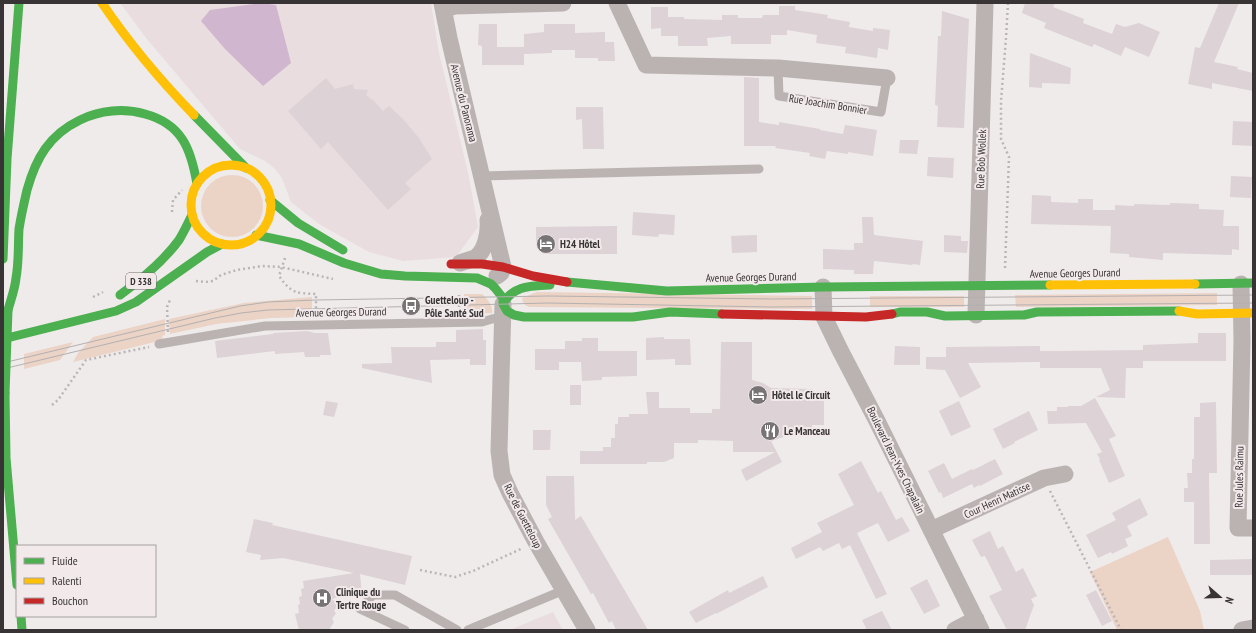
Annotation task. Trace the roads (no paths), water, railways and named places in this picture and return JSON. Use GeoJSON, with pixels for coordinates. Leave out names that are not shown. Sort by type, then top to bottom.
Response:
{"type":"FeatureCollection","features":[{"type":"Feature","properties":{"kind":"main road"},"geometry":{"type":"LineString","coordinates":[[3,270],[7,159],[19,3]]}},
{"type":"Feature","properties":{"kind":"main road"},"geometry":{"type":"LineString","coordinates":[[102,3],[116,25],[175,96],[246,168],[262,180],[268,191],[270,210],[263,228],[250,240],[241,244],[222,244],[212,240],[201,231],[196,224],[192,215],[191,201],[193,193],[203,176],[216,168],[231,165],[246,168]]}},
{"type":"Feature","properties":{"kind":"main road"},"geometry":{"type":"LineString","coordinates":[[8,310],[17,274],[19,232],[22,209],[35,163],[48,143],[72,124],[95,114],[118,111],[142,113],[165,121],[179,133],[188,147],[194,165],[197,184]]}},
{"type":"Feature","properties":{"kind":"main road"},"geometry":{"type":"LineString","coordinates":[[270,200],[298,223],[337,248],[352,253]]}},
{"type":"Feature","properties":{"kind":"main road","name":"D 338"},"geometry":{"type":"LineString","coordinates":[[114,299],[139,282],[155,267],[177,242],[192,215]]}},
{"type":"Feature","properties":{"kind":"main road"},"geometry":{"type":"LineString","coordinates":[[256,235],[299,244],[344,263],[381,274],[477,278],[490,284],[503,298],[503,311]]}},
{"type":"Feature","properties":{"kind":"main road","name":"D 338"},"geometry":{"type":"LineString","coordinates":[[3,339],[116,311],[136,302],[207,252],[222,244]]}},
{"type":"Feature","properties":{"kind":"main road","name":"Avenue Georges Durand"},"geometry":{"type":"LineString","coordinates":[[448,264],[482,264],[503,267],[532,276],[571,283],[667,291],[823,287],[1247,284]]}},
{"type":"Feature","properties":{"kind":"main road"},"geometry":{"type":"LineString","coordinates":[[503,311],[507,296],[514,291],[531,286],[571,283]]}},
{"type":"Feature","properties":{"kind":"main road"},"geometry":{"type":"LineString","coordinates":[[5,290],[8,310],[5,393],[6,458],[16,573]]}},
{"type":"Feature","properties":{"kind":"main road","name":"D 338"},"geometry":{"type":"LineString","coordinates":[[69,323],[102,306]]}},
{"type":"Feature","properties":{"kind":"main road"},"geometry":{"type":"LineString","coordinates":[[503,311],[524,317],[633,317],[670,312],[824,317],[878,316],[900,312],[927,312],[945,316],[1024,315],[1037,312],[1180,311],[1197,314],[1247,313]]}},
{"type":"Feature","properties":{"kind":"main road"},"geometry":{"type":"LineString","coordinates":[[21,617],[22,630]]}},
{"type":"Feature","properties":{"kind":"street"},"geometry":{"type":"LineString","coordinates":[[443,6],[563,3]]}},
{"type":"Feature","properties":{"kind":"street","name":"Rue Joachim Bonnier"},"geometry":{"type":"LineString","coordinates":[[617,3],[646,65],[778,68],[888,78]]}},
{"type":"Feature","properties":{"kind":"street","name":"Rue Bob Wollek"},"geometry":{"type":"LineString","coordinates":[[976,315],[985,3]]}},
{"type":"Feature","properties":{"kind":"street","name":"Avenue du Panorama"},"geometry":{"type":"LineString","coordinates":[[443,6],[449,38],[503,267]]}},
{"type":"Feature","properties":{"kind":"street","name":"Avenue du Panorama"},"geometry":{"type":"LineString","coordinates":[[448,264],[470,260],[477,257],[481,252],[487,238],[489,226],[488,204]]}},
{"type":"Feature","properties":{"kind":"street"},"geometry":{"type":"LineString","coordinates":[[477,278],[497,276],[501,273],[503,267]]}},
{"type":"Feature","properties":{"kind":"street","name":"Rue Jules Raimu"},"geometry":{"type":"LineString","coordinates":[[1247,284],[1247,313],[1242,341],[1246,411],[1238,528],[1253,528]]}},
{"type":"Feature","properties":{"kind":"street","name":"Boulevard Jean-Yves Chapalain"},"geometry":{"type":"LineString","coordinates":[[823,287],[824,317],[979,625]]}},
{"type":"Feature","properties":{"kind":"street","name":"Rue de Guetteloup"},"geometry":{"type":"LineString","coordinates":[[503,311],[499,451],[502,475],[536,542],[587,630]]}},
{"type":"Feature","properties":{"kind":"street","name":"Rue de Guetteloup"},"geometry":{"type":"LineString","coordinates":[[502,344],[508,328],[513,322],[524,317]]}},
{"type":"Feature","properties":{"kind":"street","name":"Cour Henri Matisse"},"geometry":{"type":"LineString","coordinates":[[931,530],[1044,478],[1065,474]]}},
{"type":"Feature","properties":{"kind":"street"},"geometry":{"type":"LineString","coordinates":[[955,630],[979,625]]}},
{"type":"Feature","properties":{"kind":"street"},"geometry":{"type":"LineString","coordinates":[[1242,630],[1253,628]]}},
{"type":"Feature","properties":{"kind":"lane","name":"Rue Joachim Bonnier"},"geometry":{"type":"LineString","coordinates":[[778,68],[779,96],[881,112],[888,78]]}},
{"type":"Feature","properties":{"kind":"lane"},"geometry":{"type":"LineString","coordinates":[[482,176],[759,169]]}},
{"type":"Feature","properties":{"kind":"lane","name":"Avenue Georges Durand"},"geometry":{"type":"LineString","coordinates":[[164,344],[265,326],[482,322],[492,319],[503,311]]}},
{"type":"Feature","properties":{"kind":"lane"},"geometry":{"type":"LineString","coordinates":[[468,630],[564,590]]}},
{"type":"Feature","properties":{"kind":"lane"},"geometry":{"type":"LineString","coordinates":[[405,630],[360,609],[373,595],[395,595],[456,630]]}},
{"type":"Feature","properties":{"kind":"tram line"},"geometry":{"type":"LineString","coordinates":[[3,363],[240,306],[268,302],[549,296],[771,299],[1253,295]]}},
{"type":"Feature","properties":{"kind":"tram line"},"geometry":{"type":"LineString","coordinates":[[3,369],[215,318],[268,310],[548,303],[771,307],[1253,303]]}},
{"type":"Feature","properties":{"kind":"place","name":"H24 Hôtel"},"geometry":{"type":"Point","coordinates":[546,244]}},
{"type":"Feature","properties":{"kind":"place","name":"Guetteloup - Pôle Santé Sud"},"geometry":{"type":"Point","coordinates":[411,306]}},
{"type":"Feature","properties":{"kind":"place","name":"Hôtel le Circuit"},"geometry":{"type":"Point","coordinates":[758,395]}},
{"type":"Feature","properties":{"kind":"place","name":"Le Manceau"},"geometry":{"type":"Point","coordinates":[770,431]}},
{"type":"Feature","properties":{"kind":"place","name":"Clinique du Tertre Rouge"},"geometry":{"type":"Point","coordinates":[322,598]}}]}
